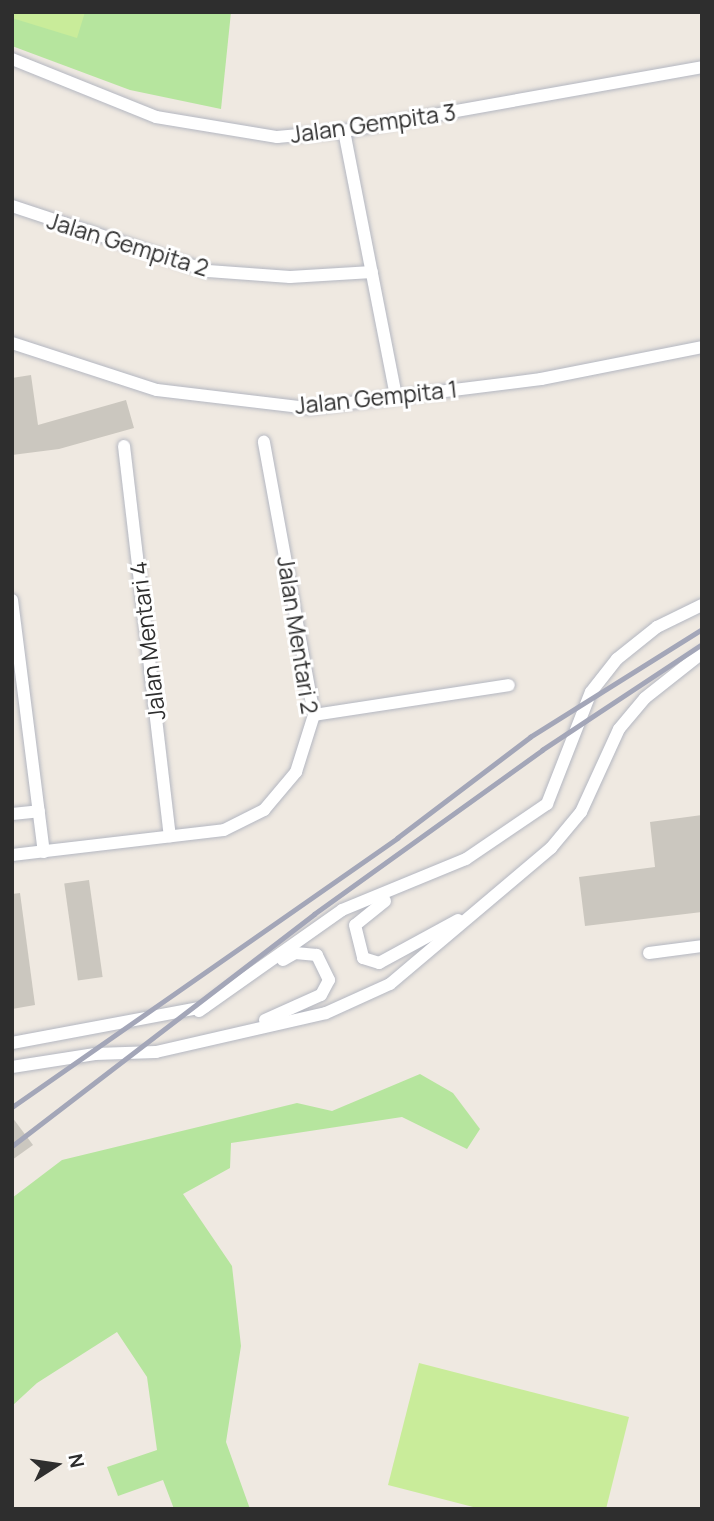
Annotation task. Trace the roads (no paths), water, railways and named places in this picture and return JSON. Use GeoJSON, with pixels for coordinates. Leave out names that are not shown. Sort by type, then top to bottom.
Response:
{"type":"FeatureCollection","features":[{"type":"Feature","properties":{"kind":"street","name":"Jalan Gempita 3"},"geometry":{"type":"LineString","coordinates":[[12,59],[156,117],[224,132],[277,137],[344,131],[702,67]]}},
{"type":"Feature","properties":{"kind":"street"},"geometry":{"type":"LineString","coordinates":[[344,131],[396,396]]}},
{"type":"Feature","properties":{"kind":"street","name":"Jalan Gempita 2"},"geometry":{"type":"LineString","coordinates":[[12,206],[208,271],[290,277],[372,272]]}},
{"type":"Feature","properties":{"kind":"street","name":"Jalan Gempita 1"},"geometry":{"type":"LineString","coordinates":[[12,344],[157,390],[309,408],[541,379],[702,347]]}},
{"type":"Feature","properties":{"kind":"street","name":"Jalan Mentari 2"},"geometry":{"type":"LineString","coordinates":[[12,855],[224,830],[264,810],[296,772],[314,715],[264,442]]}},
{"type":"Feature","properties":{"kind":"street","name":"Jalan Mentari 4"},"geometry":{"type":"LineString","coordinates":[[124,446],[170,836]]}},
{"type":"Feature","properties":{"kind":"street"},"geometry":{"type":"LineString","coordinates":[[12,600],[44,852]]}},
{"type":"Feature","properties":{"kind":"street"},"geometry":{"type":"LineString","coordinates":[[479,907],[379,963],[363,958],[355,925],[366,911],[466,859],[547,804],[591,692],[617,659],[647,635],[702,605]]}},
{"type":"Feature","properties":{"kind":"street"},"geometry":{"type":"LineString","coordinates":[[16,1066],[156,1052],[326,1013],[390,984],[551,848],[581,812],[619,729],[663,681],[702,653]]}},
{"type":"Feature","properties":{"kind":"street"},"geometry":{"type":"LineString","coordinates":[[314,715],[509,685]]}},
{"type":"Feature","properties":{"kind":"street"},"geometry":{"type":"LineString","coordinates":[[12,814],[39,811]]}},
{"type":"Feature","properties":{"kind":"street"},"geometry":{"type":"LineString","coordinates":[[199,1011],[342,910],[424,879]]}},
{"type":"Feature","properties":{"kind":"street"},"geometry":{"type":"LineString","coordinates":[[649,953],[702,946]]}},
{"type":"Feature","properties":{"kind":"street"},"geometry":{"type":"LineString","coordinates":[[12,1043],[199,1011],[295,953],[317,955],[329,980],[321,995],[222,1037]]}},
{"type":"Feature","properties":{"kind":"railway"},"geometry":{"type":"LineString","coordinates":[[12,1107],[397,838],[530,737],[702,629]]}},
{"type":"Feature","properties":{"kind":"railway"},"geometry":{"type":"LineString","coordinates":[[12,1146],[314,914],[542,750],[702,644]]}}]}
